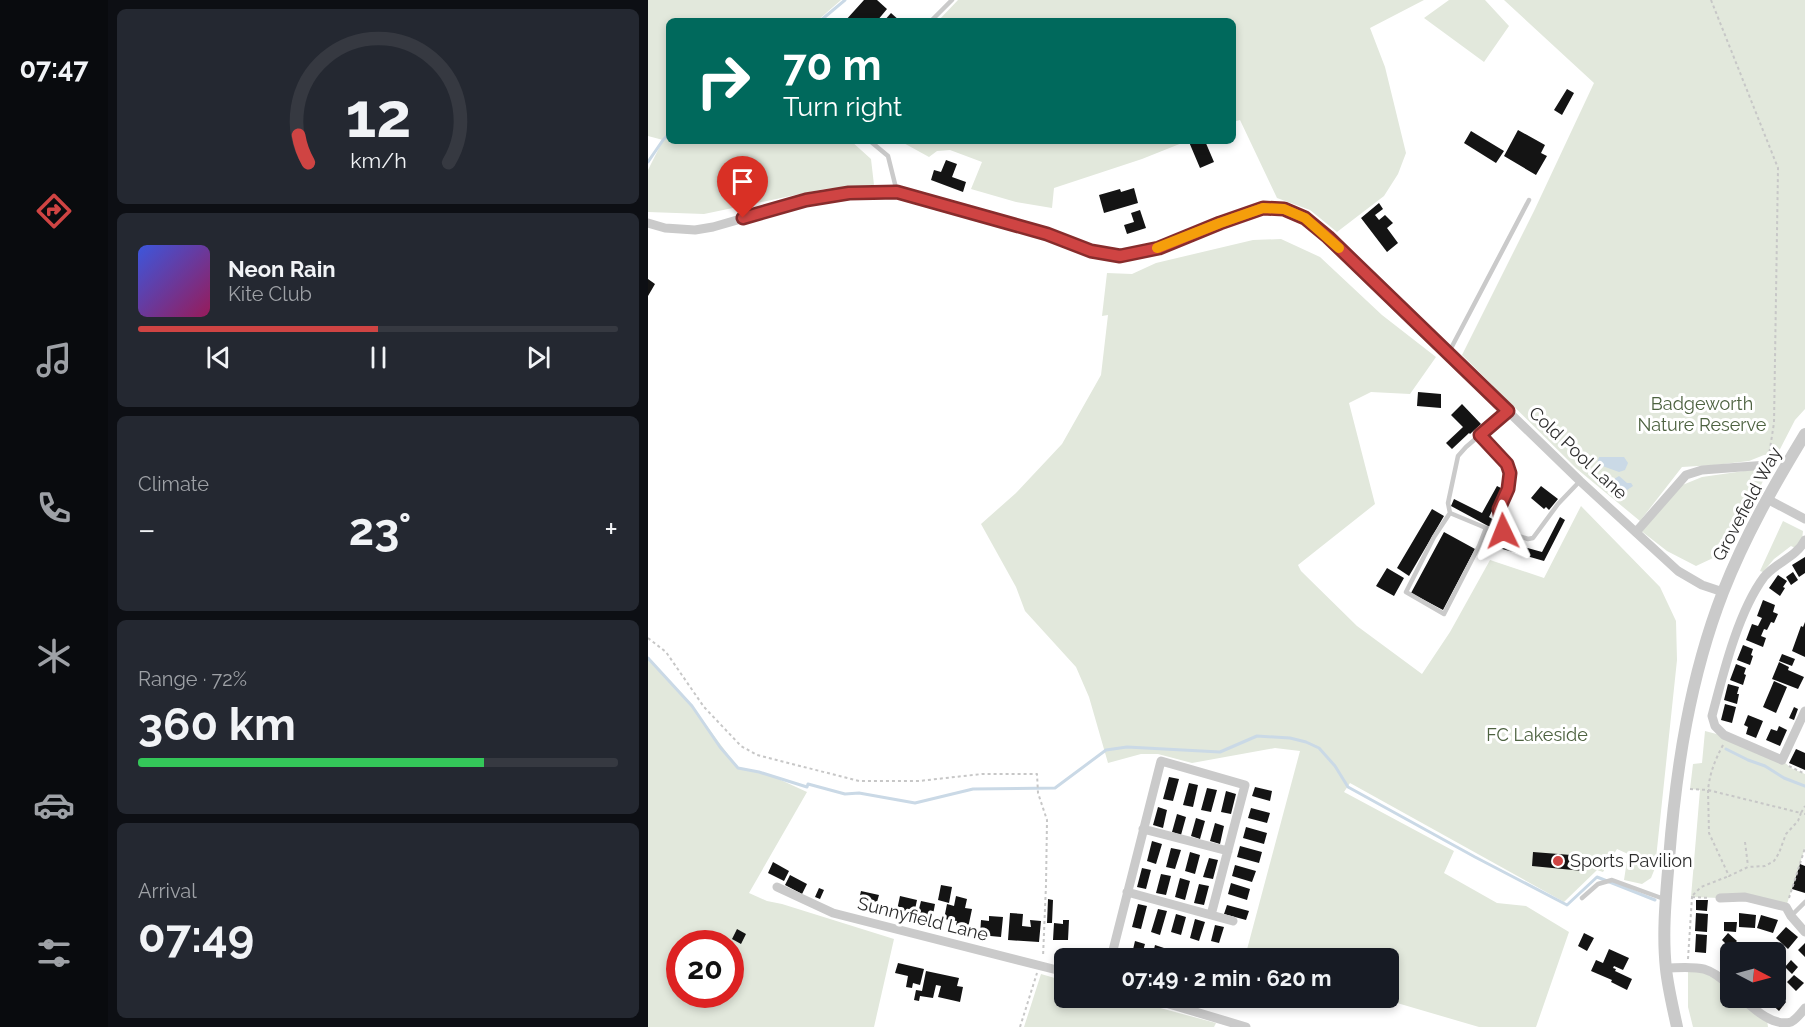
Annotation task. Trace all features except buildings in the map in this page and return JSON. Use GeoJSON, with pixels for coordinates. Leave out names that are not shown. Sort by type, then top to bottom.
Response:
{"type":"FeatureCollection","features":[{"type":"Feature","properties":{"kind":"street","name":"Cold Pool Lane"},"geometry":{"type":"LineString","coordinates":[[648,223],[665,228],[714,227],[806,200],[849,193],[897,192],[1047,234],[1091,251],[1120,256],[1159,248],[1263,208],[1284,209],[1305,218],[1328,237],[1580,480],[1678,571],[1702,585],[1723,592]]}},
{"type":"Feature","properties":{"kind":"street","name":"Grovefield Way"},"geometry":{"type":"LineString","coordinates":[[1723,592],[1743,544],[1805,434]]}},
{"type":"Feature","properties":{"kind":"street"},"geometry":{"type":"LineString","coordinates":[[1636,532],[1686,475],[1702,470],[1767,465]]}},
{"type":"Feature","properties":{"kind":"street"},"geometry":{"type":"LineString","coordinates":[[1767,499],[1805,519]]}},
{"type":"Feature","properties":{"kind":"street"},"geometry":{"type":"LineString","coordinates":[[1805,540],[1796,552],[1765,576],[1755,592],[1729,654],[1712,716],[1718,730],[1728,737],[1782,760],[1805,711]]}},
{"type":"Feature","properties":{"kind":"street"},"geometry":{"type":"LineString","coordinates":[[1677,1027],[1666,968],[1666,900],[1672,817],[1687,714],[1707,637],[1723,592]]}},
{"type":"Feature","properties":{"kind":"street"},"geometry":{"type":"LineString","coordinates":[[1113,948],[1161,761],[1245,785],[1211,915]]}},
{"type":"Feature","properties":{"kind":"street"},"geometry":{"type":"LineString","coordinates":[[1143,829],[1228,851]]}},
{"type":"Feature","properties":{"kind":"street","name":"Sunnyfield Lane"},"geometry":{"type":"LineString","coordinates":[[777,887],[833,912],[1054,969]]}},
{"type":"Feature","properties":{"kind":"street"},"geometry":{"type":"LineString","coordinates":[[1127,892],[1233,921]]}},
{"type":"Feature","properties":{"kind":"street"},"geometry":{"type":"LineString","coordinates":[[1720,898],[1745,897],[1786,907],[1805,932]]}},
{"type":"Feature","properties":{"kind":"street"},"geometry":{"type":"LineString","coordinates":[[1666,968],[1705,969],[1720,977]]}},
{"type":"Feature","properties":{"kind":"street"},"geometry":{"type":"LineString","coordinates":[[1182,1008],[1246,1027]]}},
{"type":"Feature","properties":{"kind":"street"},"geometry":{"type":"LineString","coordinates":[[1753,1008],[1767,1020],[1783,1025],[1793,1021],[1805,1008]]}},
{"type":"Feature","properties":{"kind":"lane"},"geometry":{"type":"LineString","coordinates":[[935,18],[952,0]]}},
{"type":"Feature","properties":{"kind":"lane"},"geometry":{"type":"LineString","coordinates":[[874,144],[888,156],[897,192]]}},
{"type":"Feature","properties":{"kind":"lane"},"geometry":{"type":"LineString","coordinates":[[1448,354],[1529,200]]}},
{"type":"Feature","properties":{"kind":"lane"},"geometry":{"type":"LineString","coordinates":[[1486,528],[1444,614],[1406,592],[1434,537],[1450,513],[1448,503],[1458,456],[1508,411]]}},
{"type":"Feature","properties":{"kind":"lane"},"geometry":{"type":"LineString","coordinates":[[1480,435],[1507,464],[1510,473],[1508,489],[1499,509],[1503,531]]}},
{"type":"Feature","properties":{"kind":"lane"},"geometry":{"type":"LineString","coordinates":[[1450,513],[1486,528],[1528,539],[1533,537],[1580,480]]}},
{"type":"Feature","properties":{"kind":"lane"},"geometry":{"type":"LineString","coordinates":[[1582,898],[1598,884],[1612,880],[1666,900]]}},
{"type":"Feature","properties":{"kind":"lane"},"geometry":{"type":"LineString","coordinates":[[1791,916],[1805,902]]}},
{"type":"Feature","properties":{"kind":"path"},"geometry":{"type":"LineString","coordinates":[[1711,0],[1778,168],[1774,423],[1772,447],[1767,465]]}},
{"type":"Feature","properties":{"kind":"path"},"geometry":{"type":"LineString","coordinates":[[648,638],[666,652],[704,707],[741,746],[757,756],[859,781],[919,781],[982,774],[1037,774],[1038,793],[1047,820],[1043,960],[1039,966],[1020,1027]]}},
{"type":"Feature","properties":{"kind":"path"},"geometry":{"type":"LineString","coordinates":[[1728,737],[1715,759],[1708,790],[1709,833],[1729,876]]}},
{"type":"Feature","properties":{"kind":"path"},"geometry":{"type":"LineString","coordinates":[[1782,760],[1791,768],[1805,774]]}},
{"type":"Feature","properties":{"kind":"path"},"geometry":{"type":"LineString","coordinates":[[1690,789],[1708,790],[1803,814]]}},
{"type":"Feature","properties":{"kind":"path"},"geometry":{"type":"LineString","coordinates":[[1688,967],[1692,897],[1690,897],[1701,887],[1748,867],[1765,866],[1774,861],[1786,834],[1803,814],[1805,806]]}},
{"type":"Feature","properties":{"kind":"path"},"geometry":{"type":"LineString","coordinates":[[1744,842],[1748,867]]}},
{"type":"Feature","properties":{"kind":"path"},"geometry":{"type":"LineString","coordinates":[[1786,907],[1805,848]]}},
{"type":"Feature","properties":{"kind":"path"},"geometry":{"type":"LineString","coordinates":[[1692,897],[1720,898]]}},
{"type":"Feature","properties":{"kind":"green space"},"geometry":{"type":"Polygon","coordinates":[[[648,0],[841,0],[820,18],[666,18],[666,144],[854,144],[871,159],[874,185],[824,189],[704,214],[648,212],[648,170],[663,140],[648,136],[648,0]]]}},
{"type":"Feature","properties":{"kind":"green space"},"geometry":{"type":"Polygon","coordinates":[[[958,0],[1424,0],[1370,28],[1385,67],[1406,153],[1398,174],[1384,196],[1337,232],[1310,210],[1277,198],[1240,120],[1236,121],[1236,18],[941,18],[958,0]]]}},
{"type":"Feature","properties":{"kind":"green space"},"geometry":{"type":"Polygon","coordinates":[[[1449,0],[1485,0],[1509,26],[1484,62],[1424,18],[1449,0]]]}},
{"type":"Feature","properties":{"kind":"green space","name":"Badgeworth Nature Reserve"},"geometry":{"type":"Polygon","coordinates":[[[1504,0],[1805,0],[1805,409],[1795,420],[1778,453],[1749,461],[1682,467],[1640,521],[1577,469],[1462,355],[1534,211],[1594,83],[1504,0]]]}},
{"type":"Feature","properties":{"kind":"green space"},"geometry":{"type":"Polygon","coordinates":[[[905,144],[1180,144],[1054,188],[1052,208],[1016,202],[971,189],[982,162],[950,150],[937,151],[929,157],[905,144]]]}},
{"type":"Feature","properties":{"kind":"green space","name":"FC Lakeside"},"geometry":{"type":"Polygon","coordinates":[[[1281,239],[1320,257],[1382,315],[1436,357],[1410,394],[1371,392],[1349,403],[1375,504],[1298,565],[1301,571],[1357,626],[1422,674],[1450,632],[1490,560],[1544,578],[1581,506],[1660,587],[1676,621],[1677,660],[1655,868],[1651,878],[1642,884],[1624,880],[1628,854],[1617,849],[1603,872],[1597,870],[1564,902],[1350,783],[1344,792],[1454,851],[1444,873],[1497,903],[1526,906],[1569,932],[1536,1027],[1479,1027],[1399,1004],[1399,948],[1247,948],[1300,751],[1275,748],[1192,763],[1158,754],[1141,754],[1108,763],[1089,697],[1076,667],[1025,611],[1016,587],[981,524],[1016,493],[1062,444],[1101,375],[1108,315],[1102,316],[1107,273],[1132,274],[1156,263],[1253,240],[1281,239]]]}},
{"type":"Feature","properties":{"kind":"green space"},"geometry":{"type":"Polygon","coordinates":[[[1758,469],[1767,473],[1728,551],[1696,566],[1667,551],[1640,530],[1680,486],[1702,477],[1758,469]]]}},
{"type":"Feature","properties":{"kind":"green space"},"geometry":{"type":"Polygon","coordinates":[[[1783,521],[1803,531],[1802,540],[1795,548],[1791,546],[1774,559],[1763,572],[1760,571],[1783,521]]]}},
{"type":"Feature","properties":{"kind":"green space"},"geometry":{"type":"Polygon","coordinates":[[[648,658],[692,706],[738,768],[772,776],[807,792],[749,893],[767,901],[894,939],[874,1027],[648,1027],[648,658]]]}},
{"type":"Feature","properties":{"kind":"green space"},"geometry":{"type":"Polygon","coordinates":[[[1705,731],[1728,737],[1782,760],[1791,768],[1805,774],[1805,848],[1786,907],[1720,898],[1691,897],[1700,790],[1690,789],[1693,764],[1702,763],[1705,731]]]}},
{"type":"Feature","properties":{"kind":"green space"},"geometry":{"type":"Polygon","coordinates":[[[1688,967],[1705,969],[1720,979],[1720,1008],[1753,1008],[1767,1020],[1768,1027],[1693,1027],[1688,1007],[1688,967]]]}},
{"type":"Feature","properties":{"kind":"green space"},"geometry":{"type":"Polygon","coordinates":[[[1041,974],[1054,978],[1054,1008],[1160,1008],[1216,1023],[1214,1027],[1024,1027],[1041,974]]]}},
{"type":"Feature","properties":{"kind":"water"},"geometry":{"type":"Polygon","coordinates":[[[1599,457],[1624,457],[1628,463],[1625,470],[1619,472],[1597,464],[1599,457]]]}},
{"type":"Feature","properties":{"kind":"water"},"geometry":{"type":"Polygon","coordinates":[[[1619,476],[1633,486],[1627,490],[1609,482],[1619,476]]]}},
{"type":"Feature","properties":{"kind":"waterway"},"geometry":{"type":"LineString","coordinates":[[824,18],[845,0]]}},
{"type":"Feature","properties":{"kind":"waterway"},"geometry":{"type":"LineString","coordinates":[[648,162],[666,137]]}},
{"type":"Feature","properties":{"kind":"waterway"},"geometry":{"type":"LineString","coordinates":[[648,658],[692,706],[720,747],[738,768],[807,787],[808,784],[845,794],[859,793],[915,803],[973,789],[1055,788],[1106,750],[1127,747],[1220,752],[1257,736],[1290,738],[1319,748],[1335,766],[1348,787],[1567,905],[1597,877],[1655,900]]}},
{"type":"Feature","properties":{"kind":"waterway"},"geometry":{"type":"LineString","coordinates":[[1726,749],[1805,786]]}},
{"type":"Feature","properties":{"kind":"slow traffic"},"geometry":{"type":"LineString","coordinates":[[1157,248],[1263,208],[1284,209],[1305,218],[1339,248]]}},
{"type":"Feature","properties":{"kind":"place","name":"Sports Pavilion"},"geometry":{"type":"Point","coordinates":[1558,861]}},
{"type":"Feature","properties":{"kind":"route"},"geometry":{"type":"LineString","coordinates":[[743,218],[806,200],[849,193],[897,192],[1047,234],[1091,251],[1120,256],[1159,248],[1263,208],[1284,209],[1305,218],[1328,237],[1508,411],[1480,435],[1507,464],[1510,473],[1508,489],[1499,509],[1503,531]]}}]}
